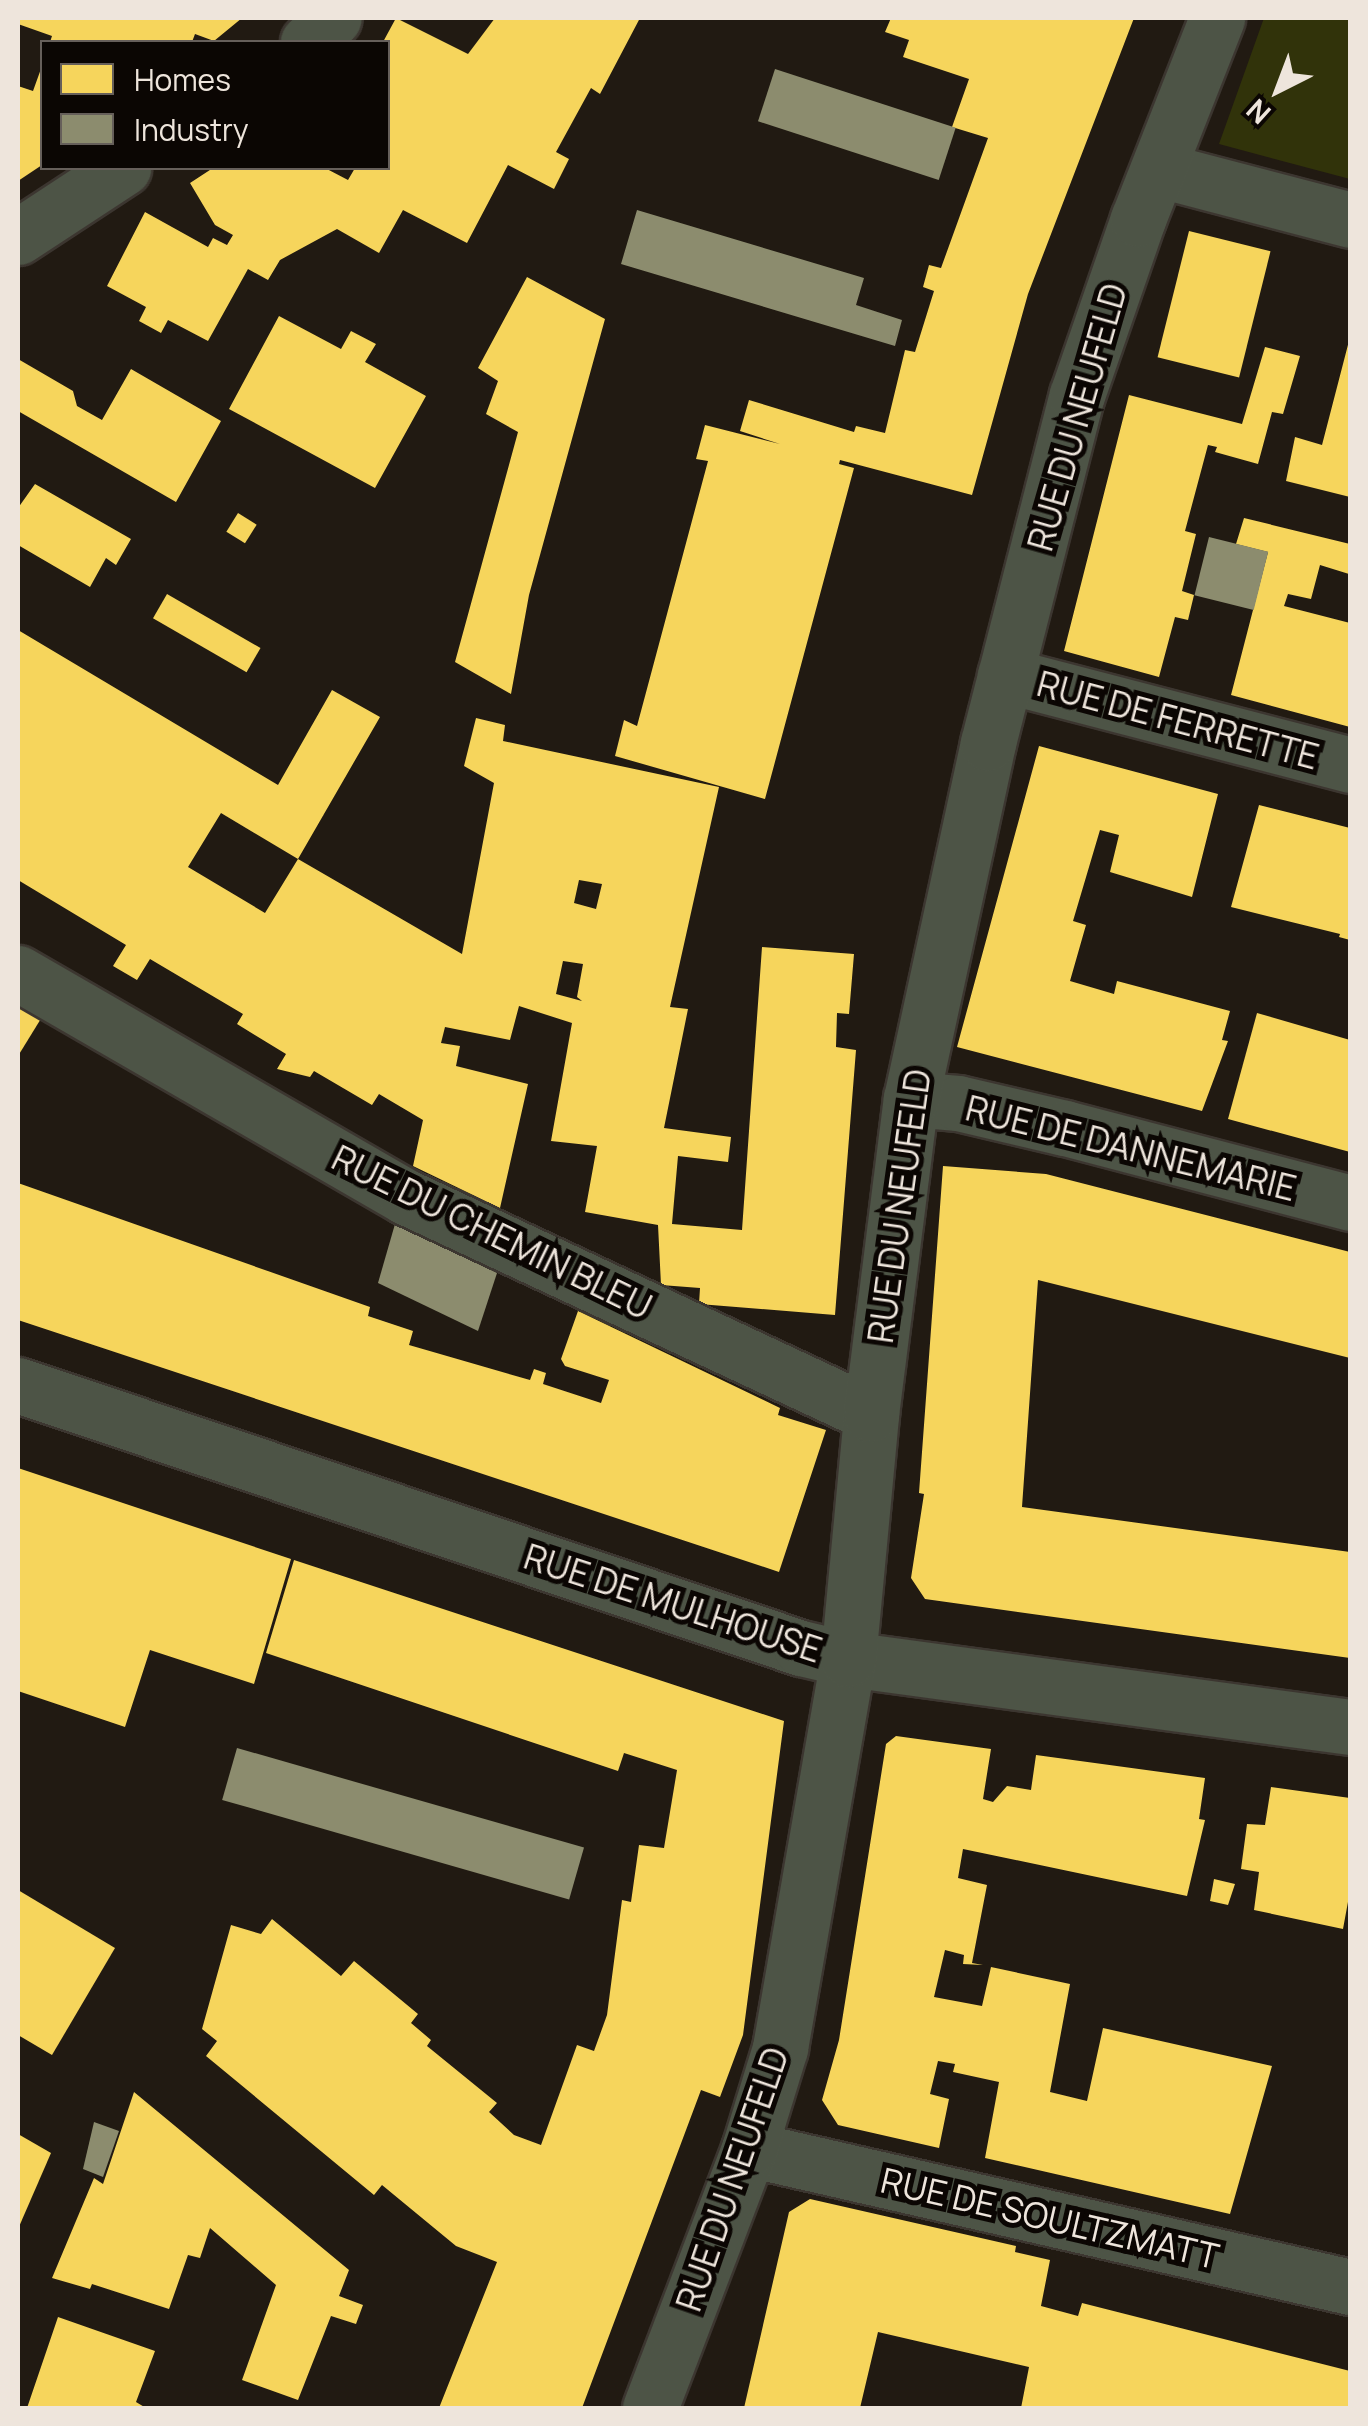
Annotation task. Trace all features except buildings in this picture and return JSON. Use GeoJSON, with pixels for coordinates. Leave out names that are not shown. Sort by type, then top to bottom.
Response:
{"type":"FeatureCollection","features":[{"type":"Feature","properties":{"kind":"street"},"geometry":{"type":"LineString","coordinates":[[310,40],[334,18]]}},
{"type":"Feature","properties":{"kind":"street","name":"RUE DU NEUFELD"},"geometry":{"type":"LineString","coordinates":[[650,2408],[749,2149],[780,2048],[848,1659],[871,1414],[911,1099],[1004,675],[1077,395],[1217,18]]}},
{"type":"Feature","properties":{"kind":"street"},"geometry":{"type":"LineString","coordinates":[[18,238],[120,170]]}},
{"type":"Feature","properties":{"kind":"street"},"geometry":{"type":"LineString","coordinates":[[1160,170],[1350,220]]}},
{"type":"Feature","properties":{"kind":"street","name":"RUE DE FERRETTE"},"geometry":{"type":"LineString","coordinates":[[1004,675],[1350,765]]}},
{"type":"Feature","properties":{"kind":"street","name":"RUE DU CHEMIN BLEU"},"geometry":{"type":"LineString","coordinates":[[18,972],[406,1197],[871,1414]]}},
{"type":"Feature","properties":{"kind":"street","name":"RUE DE DANNEMARIE"},"geometry":{"type":"LineString","coordinates":[[911,1099],[958,1104],[1048,1124],[1350,1204]]}},
{"type":"Feature","properties":{"kind":"street","name":"RUE DE MULHOUSE"},"geometry":{"type":"LineString","coordinates":[[18,1385],[801,1648],[848,1659],[1350,1728]]}},
{"type":"Feature","properties":{"kind":"street","name":"RUE DE SOULTZMATT"},"geometry":{"type":"LineString","coordinates":[[749,2149],[1350,2287]]}},
{"type":"Feature","properties":{"kind":"shaded area"},"geometry":{"type":"Polygon","coordinates":[[[1264,18],[1350,18],[1350,179],[1219,144],[1264,18]]]}}]}
